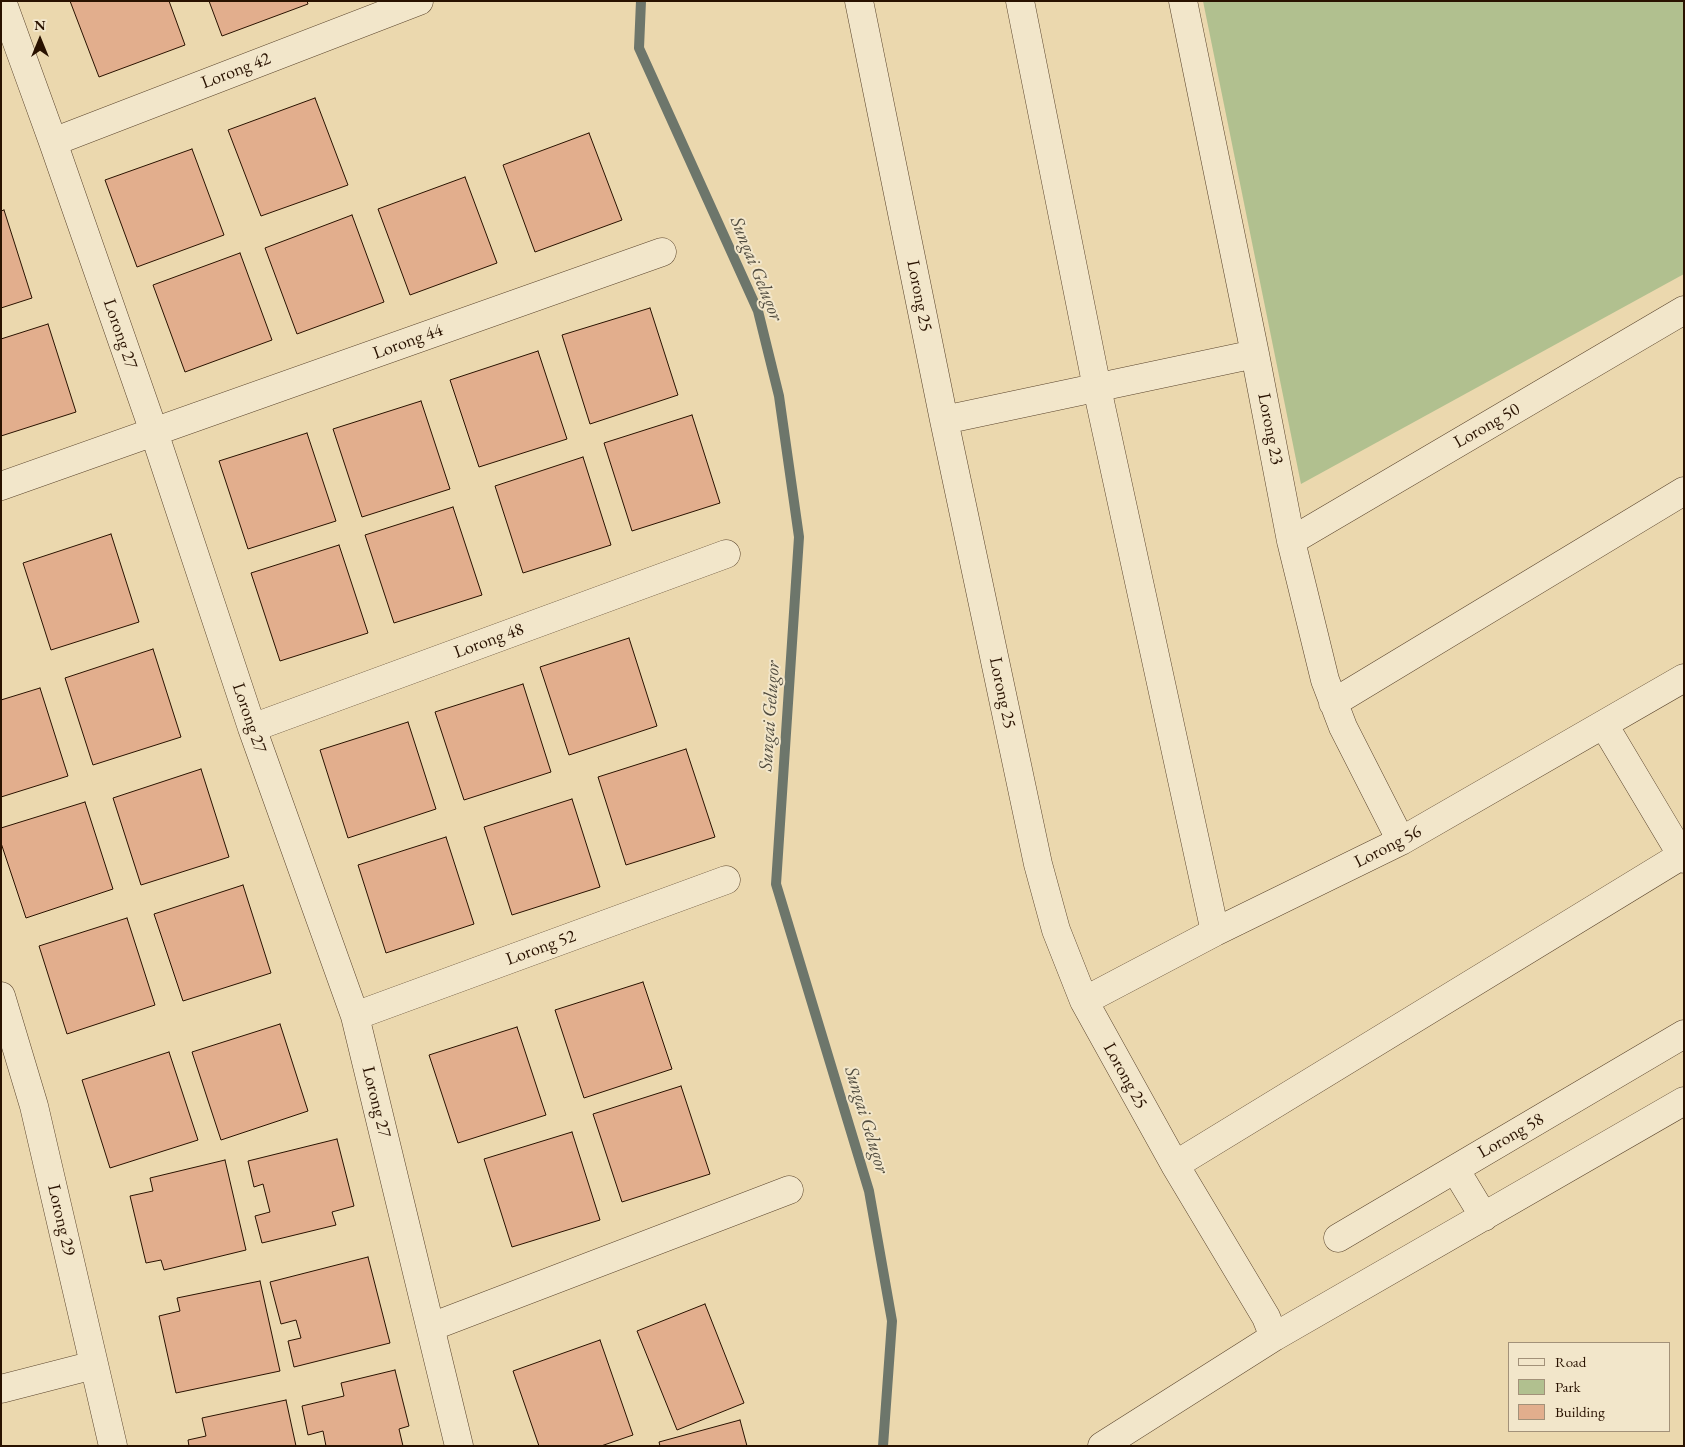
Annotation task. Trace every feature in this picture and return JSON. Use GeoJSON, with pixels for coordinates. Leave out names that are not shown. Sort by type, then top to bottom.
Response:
{"type":"FeatureCollection","features":[{"type":"Feature","properties":{"kind":"street","name":"Lorong 27"},"geometry":{"type":"LineString","coordinates":[[2,1],[154,432],[252,728],[355,1016],[459,1446]]}},
{"type":"Feature","properties":{"kind":"street","name":"Lorong 42"},"geometry":{"type":"LineString","coordinates":[[53,142],[418,1]]}},
{"type":"Feature","properties":{"kind":"street","name":"Lorong 25"},"geometry":{"type":"LineString","coordinates":[[859,1],[944,420],[1038,864],[1056,930],[1084,1002],[1175,1165],[1266,1318],[1274,1337]]}},
{"type":"Feature","properties":{"kind":"street"},"geometry":{"type":"LineString","coordinates":[[1020,1],[1097,388],[1215,932]]}},
{"type":"Feature","properties":{"kind":"street","name":"Lorong 23"},"geometry":{"type":"LineString","coordinates":[[1183,1],[1256,354],[1291,541],[1325,680],[1333,703],[1401,841]]}},
{"type":"Feature","properties":{"kind":"street","name":"Lorong 44"},"geometry":{"type":"LineString","coordinates":[[1,486],[662,252]]}},
{"type":"Feature","properties":{"kind":"street","name":"Lorong 50"},"geometry":{"type":"LineString","coordinates":[[1291,541],[1684,310]]}},
{"type":"Feature","properties":{"kind":"street"},"geometry":{"type":"LineString","coordinates":[[944,420],[1256,354]]}},
{"type":"Feature","properties":{"kind":"street"},"geometry":{"type":"LineString","coordinates":[[1333,703],[1684,491]]}},
{"type":"Feature","properties":{"kind":"street","name":"Lorong 48"},"geometry":{"type":"LineString","coordinates":[[252,728],[726,554]]}},
{"type":"Feature","properties":{"kind":"street","name":"Lorong 56"},"geometry":{"type":"LineString","coordinates":[[1084,1002],[1215,932],[1401,841],[1684,678]]}},
{"type":"Feature","properties":{"kind":"street"},"geometry":{"type":"LineString","coordinates":[[1175,1165],[1683,856],[1604,725]]}},
{"type":"Feature","properties":{"kind":"street","name":"Lorong 52"},"geometry":{"type":"LineString","coordinates":[[355,1016],[726,880]]}},
{"type":"Feature","properties":{"kind":"street","name":"Lorong 29"},"geometry":{"type":"LineString","coordinates":[[1,996],[34,1106],[112,1446]]}},
{"type":"Feature","properties":{"kind":"street","name":"Lorong 58"},"geometry":{"type":"LineString","coordinates":[[1338,1238],[1684,1034]]}},
{"type":"Feature","properties":{"kind":"street"},"geometry":{"type":"LineString","coordinates":[[1102,1446],[1274,1337],[1684,1101]]}},
{"type":"Feature","properties":{"kind":"street"},"geometry":{"type":"LineString","coordinates":[[1455,1168],[1484,1217]]}},
{"type":"Feature","properties":{"kind":"street"},"geometry":{"type":"LineString","coordinates":[[431,1326],[788,1190]]}},
{"type":"Feature","properties":{"kind":"street"},"geometry":{"type":"LineString","coordinates":[[1,1389],[94,1364]]}},
{"type":"Feature","properties":{"kind":"green space"},"geometry":{"type":"Polygon","coordinates":[[[1203,1],[1684,1],[1684,274],[1301,484],[1203,1]]]}},
{"type":"Feature","properties":{"kind":"building"},"geometry":{"type":"Polygon","coordinates":[[[70,1],[169,1],[185,45],[99,77],[70,1]]]}},
{"type":"Feature","properties":{"kind":"building"},"geometry":{"type":"Polygon","coordinates":[[[209,1],[307,1],[308,4],[222,36],[209,1]]]}},
{"type":"Feature","properties":{"kind":"building"},"geometry":{"type":"Polygon","coordinates":[[[315,98],[348,185],[261,216],[228,130],[315,98]]]}},
{"type":"Feature","properties":{"kind":"building"},"geometry":{"type":"Polygon","coordinates":[[[589,133],[622,220],[535,252],[503,165],[589,133]]]}},
{"type":"Feature","properties":{"kind":"building"},"geometry":{"type":"Polygon","coordinates":[[[192,149],[224,235],[137,267],[105,180],[192,149]]]}},
{"type":"Feature","properties":{"kind":"building"},"geometry":{"type":"Polygon","coordinates":[[[465,177],[497,263],[410,295],[378,209],[465,177]]]}},
{"type":"Feature","properties":{"kind":"building"},"geometry":{"type":"Polygon","coordinates":[[[4,210],[32,298],[1,308],[1,211],[4,210]]]}},
{"type":"Feature","properties":{"kind":"building"},"geometry":{"type":"Polygon","coordinates":[[[352,215],[384,302],[297,334],[265,248],[352,215]]]}},
{"type":"Feature","properties":{"kind":"building"},"geometry":{"type":"Polygon","coordinates":[[[240,253],[272,340],[185,372],[153,285],[240,253]]]}},
{"type":"Feature","properties":{"kind":"building"},"geometry":{"type":"Polygon","coordinates":[[[650,308],[678,395],[590,424],[562,335],[650,308]]]}},
{"type":"Feature","properties":{"kind":"building"},"geometry":{"type":"Polygon","coordinates":[[[48,324],[76,412],[1,436],[1,339],[48,324]]]}},
{"type":"Feature","properties":{"kind":"building"},"geometry":{"type":"Polygon","coordinates":[[[538,351],[567,439],[479,467],[450,380],[538,351]]]}},
{"type":"Feature","properties":{"kind":"building"},"geometry":{"type":"Polygon","coordinates":[[[421,401],[450,489],[362,517],[333,429],[421,401]]]}},
{"type":"Feature","properties":{"kind":"building"},"geometry":{"type":"Polygon","coordinates":[[[692,415],[720,503],[632,531],[604,443],[692,415]]]}},
{"type":"Feature","properties":{"kind":"building"},"geometry":{"type":"Polygon","coordinates":[[[307,433],[336,521],[248,549],[219,461],[307,433]]]}},
{"type":"Feature","properties":{"kind":"building"},"geometry":{"type":"Polygon","coordinates":[[[583,457],[611,545],[523,573],[495,486],[583,457]]]}},
{"type":"Feature","properties":{"kind":"building"},"geometry":{"type":"Polygon","coordinates":[[[453,507],[482,595],[394,623],[365,535],[453,507]]]}},
{"type":"Feature","properties":{"kind":"building"},"geometry":{"type":"Polygon","coordinates":[[[111,534],[139,622],[51,650],[23,563],[111,534]]]}},
{"type":"Feature","properties":{"kind":"building"},"geometry":{"type":"Polygon","coordinates":[[[339,545],[368,633],[280,661],[251,573],[339,545]]]}},
{"type":"Feature","properties":{"kind":"building"},"geometry":{"type":"Polygon","coordinates":[[[629,638],[657,726],[569,755],[540,667],[629,638]]]}},
{"type":"Feature","properties":{"kind":"building"},"geometry":{"type":"Polygon","coordinates":[[[153,649],[181,737],[93,765],[65,678],[153,649]]]}},
{"type":"Feature","properties":{"kind":"building"},"geometry":{"type":"Polygon","coordinates":[[[523,684],[551,772],[464,800],[435,712],[523,684]]]}},
{"type":"Feature","properties":{"kind":"building"},"geometry":{"type":"Polygon","coordinates":[[[40,688],[68,776],[1,797],[1,700],[40,688]]]}},
{"type":"Feature","properties":{"kind":"building"},"geometry":{"type":"Polygon","coordinates":[[[408,722],[436,809],[348,838],[320,750],[408,722]]]}},
{"type":"Feature","properties":{"kind":"building"},"geometry":{"type":"Polygon","coordinates":[[[686,749],[715,837],[626,865],[598,777],[686,749]]]}},
{"type":"Feature","properties":{"kind":"building"},"geometry":{"type":"Polygon","coordinates":[[[201,769],[229,857],[141,885],[113,798],[201,769]]]}},
{"type":"Feature","properties":{"kind":"building"},"geometry":{"type":"Polygon","coordinates":[[[572,799],[600,887],[512,915],[484,827],[572,799]]]}},
{"type":"Feature","properties":{"kind":"building"},"geometry":{"type":"Polygon","coordinates":[[[85,802],[113,889],[26,918],[1,843],[1,828],[85,802]]]}},
{"type":"Feature","properties":{"kind":"building"},"geometry":{"type":"Polygon","coordinates":[[[446,837],[474,924],[386,953],[358,865],[446,837]]]}},
{"type":"Feature","properties":{"kind":"building"},"geometry":{"type":"Polygon","coordinates":[[[243,885],[271,973],[183,1001],[154,914],[243,885]]]}},
{"type":"Feature","properties":{"kind":"building"},"geometry":{"type":"Polygon","coordinates":[[[127,918],[155,1005],[67,1034],[39,946],[127,918]]]}},
{"type":"Feature","properties":{"kind":"building"},"geometry":{"type":"Polygon","coordinates":[[[643,982],[672,1069],[584,1098],[555,1010],[643,982]]]}},
{"type":"Feature","properties":{"kind":"building"},"geometry":{"type":"Polygon","coordinates":[[[280,1024],[308,1111],[221,1140],[192,1052],[280,1024]]]}},
{"type":"Feature","properties":{"kind":"building"},"geometry":{"type":"Polygon","coordinates":[[[517,1027],[546,1115],[458,1143],[429,1055],[517,1027]]]}},
{"type":"Feature","properties":{"kind":"building"},"geometry":{"type":"Polygon","coordinates":[[[169,1052],[198,1140],[110,1168],[82,1080],[169,1052]]]}},
{"type":"Feature","properties":{"kind":"building"},"geometry":{"type":"Polygon","coordinates":[[[681,1086],[710,1174],[622,1202],[593,1114],[681,1086]]]}},
{"type":"Feature","properties":{"kind":"building"},"geometry":{"type":"Polygon","coordinates":[[[572,1132],[600,1220],[512,1247],[484,1159],[572,1132]]]}},
{"type":"Feature","properties":{"kind":"building"},"geometry":{"type":"Polygon","coordinates":[[[337,1139],[354,1206],[332,1212],[336,1225],[262,1243],[255,1216],[270,1212],[263,1184],[254,1187],[248,1161],[337,1139]]]}},
{"type":"Feature","properties":{"kind":"building"},"geometry":{"type":"Polygon","coordinates":[[[225,1160],[246,1250],[164,1270],[161,1260],[146,1263],[130,1196],[153,1191],[150,1178],[225,1160]]]}},
{"type":"Feature","properties":{"kind":"building"},"geometry":{"type":"Polygon","coordinates":[[[368,1257],[390,1343],[294,1367],[288,1341],[301,1338],[296,1320],[281,1324],[270,1282],[368,1257]]]}},
{"type":"Feature","properties":{"kind":"building"},"geometry":{"type":"Polygon","coordinates":[[[260,1281],[280,1371],[176,1393],[159,1316],[180,1311],[177,1298],[260,1281]]]}},
{"type":"Feature","properties":{"kind":"building"},"geometry":{"type":"Polygon","coordinates":[[[705,1304],[744,1403],[677,1430],[637,1331],[705,1304]]]}},
{"type":"Feature","properties":{"kind":"building"},"geometry":{"type":"Polygon","coordinates":[[[600,1340],[633,1435],[601,1446],[539,1446],[513,1371],[600,1340]]]}},
{"type":"Feature","properties":{"kind":"building"},"geometry":{"type":"Polygon","coordinates":[[[395,1370],[409,1426],[399,1429],[403,1446],[326,1446],[323,1431],[308,1435],[302,1406],[344,1396],[341,1383],[395,1370]]]}},
{"type":"Feature","properties":{"kind":"building"},"geometry":{"type":"Polygon","coordinates":[[[286,1400],[296,1446],[189,1446],[188,1440],[206,1436],[202,1418],[286,1400]]]}},
{"type":"Feature","properties":{"kind":"building"},"geometry":{"type":"Polygon","coordinates":[[[740,1420],[747,1446],[660,1446],[659,1442],[740,1420]]]}},
{"type":"Feature","properties":{"kind":"waterway","name":"Sungai Gelugor"},"geometry":{"type":"LineString","coordinates":[[641,1],[639,48],[758,311],[779,396],[799,537],[776,884],[869,1191],[892,1321],[883,1446]]}}]}
